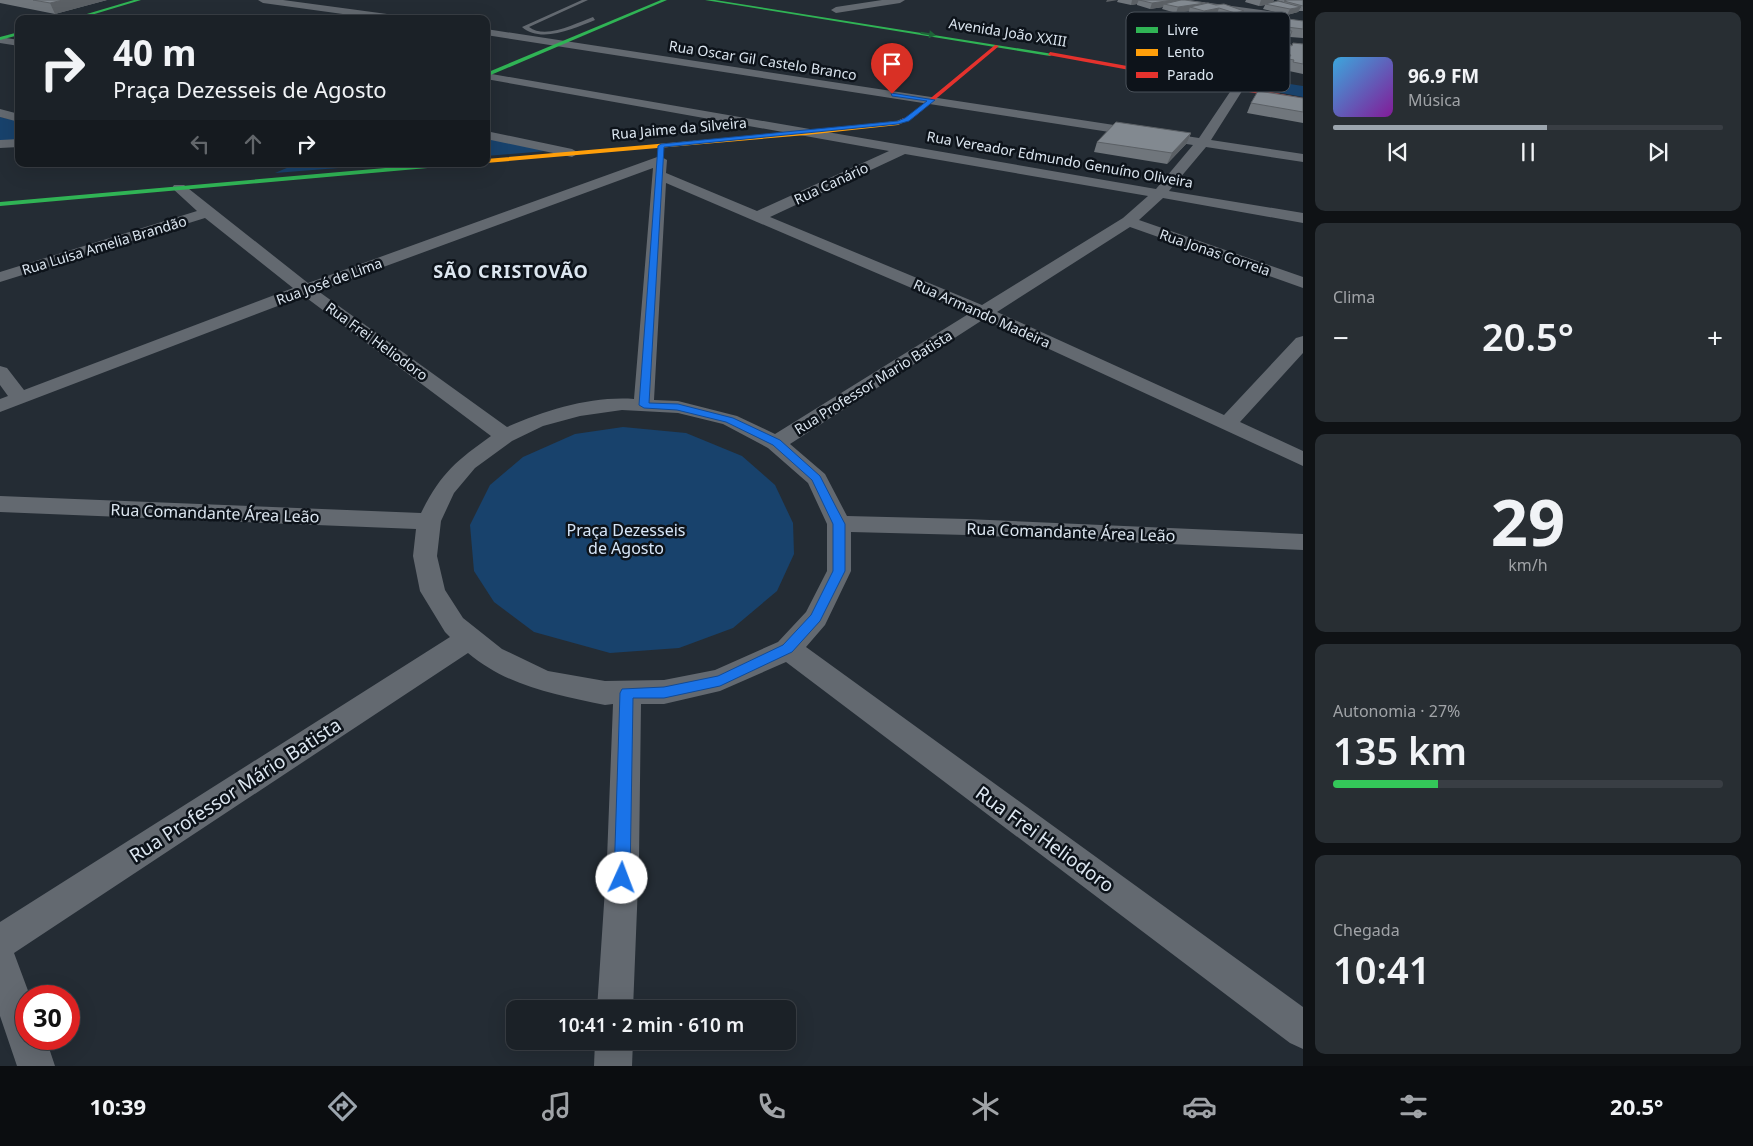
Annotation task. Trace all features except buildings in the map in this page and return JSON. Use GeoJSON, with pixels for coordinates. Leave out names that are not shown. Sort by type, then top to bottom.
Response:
{"type":"FeatureCollection","features":[{"type":"Feature","properties":{"kind":"street"},"geometry":{"type":"LineString","coordinates":[[86,15],[139,0]]}},
{"type":"Feature","properties":{"kind":"street"},"geometry":{"type":"LineString","coordinates":[[263,0],[372,15]]}},
{"type":"Feature","properties":{"kind":"street"},"geometry":{"type":"LineString","coordinates":[[490,73],[664,0]]}},
{"type":"Feature","properties":{"kind":"street","name":"Avenida João XXIII"},"geometry":{"type":"LineString","coordinates":[[706,0],[784,10],[1125,68]]}},
{"type":"Feature","properties":{"kind":"street","name":"Avenida João XXIII"},"geometry":{"type":"LineString","coordinates":[[766,0],[1126,56]]}},
{"type":"Feature","properties":{"kind":"street"},"geometry":{"type":"LineString","coordinates":[[836,10],[900,0]]}},
{"type":"Feature","properties":{"kind":"street"},"geometry":{"type":"LineString","coordinates":[[1168,0],[1247,12]]}},
{"type":"Feature","properties":{"kind":"street"},"geometry":{"type":"LineString","coordinates":[[1211,0],[1260,12]]}},
{"type":"Feature","properties":{"kind":"street","name":"Rua Oscar Gil Castelo Branco"},"geometry":{"type":"LineString","coordinates":[[490,33],[1303,158]]}},
{"type":"Feature","properties":{"kind":"street"},"geometry":{"type":"LineString","coordinates":[[0,39],[15,35]]}},
{"type":"Feature","properties":{"kind":"street"},"geometry":{"type":"LineString","coordinates":[[0,39],[15,42]]}},
{"type":"Feature","properties":{"kind":"street","name":"Rua Jaime da Silveira"},"geometry":{"type":"LineString","coordinates":[[490,160],[572,153],[660,160],[806,133],[903,121],[932,100],[997,46]]}},
{"type":"Feature","properties":{"kind":"street"},"geometry":{"type":"LineString","coordinates":[[1086,60],[1100,58],[1100,52]]}},
{"type":"Feature","properties":{"kind":"street","name":"Rua Vereador Edmundo Genuíno Oliveira"},"geometry":{"type":"LineString","coordinates":[[490,76],[806,133],[1303,218]]}},
{"type":"Feature","properties":{"kind":"street","name":"Rua Professor Mario Batista"},"geometry":{"type":"LineString","coordinates":[[776,443],[1128,221],[1160,193],[1202,143],[1235,92]]}},
{"type":"Feature","properties":{"kind":"street","name":"Avenida João XXIII"},"geometry":{"type":"LineString","coordinates":[[1260,92],[1303,100]]}},
{"type":"Feature","properties":{"kind":"street"},"geometry":{"type":"LineString","coordinates":[[0,113],[15,117]]}},
{"type":"Feature","properties":{"kind":"street"},"geometry":{"type":"LineString","coordinates":[[490,136],[572,153]]}},
{"type":"Feature","properties":{"kind":"street"},"geometry":{"type":"LineString","coordinates":[[0,144],[15,143]]}},
{"type":"Feature","properties":{"kind":"street","name":"Rua Canário"},"geometry":{"type":"LineString","coordinates":[[757,217],[905,149]]}},
{"type":"Feature","properties":{"kind":"street"},"geometry":{"type":"LineString","coordinates":[[644,405],[660,160]]}},
{"type":"Feature","properties":{"kind":"street","name":"Rua Armando Madeira"},"geometry":{"type":"LineString","coordinates":[[660,160],[757,217],[983,312],[1303,459]]}},
{"type":"Feature","properties":{"kind":"street","name":"Rua José de Lima"},"geometry":{"type":"LineString","coordinates":[[0,406],[307,289],[660,160]]}},
{"type":"Feature","properties":{"kind":"street"},"geometry":{"type":"LineString","coordinates":[[243,181],[272,167]]}},
{"type":"Feature","properties":{"kind":"street"},"geometry":{"type":"LineString","coordinates":[[0,204],[413,167]]}},
{"type":"Feature","properties":{"kind":"street","name":"Rua Frei Heliodoro"},"geometry":{"type":"LineString","coordinates":[[179,188],[307,289],[506,436]]}},
{"type":"Feature","properties":{"kind":"street","name":"Rua Luisa Amelia Brandão"},"geometry":{"type":"LineString","coordinates":[[0,277],[208,212]]}},
{"type":"Feature","properties":{"kind":"street","name":"Rua Jonas Correia"},"geometry":{"type":"LineString","coordinates":[[1128,221],[1303,283]]}},
{"type":"Feature","properties":{"kind":"street"},"geometry":{"type":"LineString","coordinates":[[1227,424],[1303,342]]}},
{"type":"Feature","properties":{"kind":"street"},"geometry":{"type":"LineString","coordinates":[[0,372],[20,398]]}},
{"type":"Feature","properties":{"kind":"street"},"geometry":{"type":"LineString","coordinates":[[622,404],[644,405],[678,407],[730,420],[776,443],[817,479],[839,524],[839,571],[816,618],[788,649],[720,680],[664,692],[605,693],[544,681],[492,657],[454,625],[433,591],[425,556],[429,521],[444,490],[467,463],[506,436],[536,422],[578,410],[622,404]]}},
{"type":"Feature","properties":{"kind":"street","name":"Rua Comandante Área Leão"},"geometry":{"type":"LineString","coordinates":[[0,504],[429,521]]}},
{"type":"Feature","properties":{"kind":"street","name":"Rua Comandante Área Leão"},"geometry":{"type":"LineString","coordinates":[[839,524],[967,527],[1303,542]]}},
{"type":"Feature","properties":{"kind":"street","name":"Rua Professor Mário Batista"},"geometry":{"type":"LineString","coordinates":[[0,942],[470,638]]}},
{"type":"Feature","properties":{"kind":"street","name":"Rua Frei Heliodoro"},"geometry":{"type":"LineString","coordinates":[[788,649],[1303,1030]]}},
{"type":"Feature","properties":{"kind":"street"},"geometry":{"type":"LineString","coordinates":[[615,1000],[627,693]]}},
{"type":"Feature","properties":{"kind":"street"},"geometry":{"type":"LineString","coordinates":[[0,964],[15,1007]]}},
{"type":"Feature","properties":{"kind":"street"},"geometry":{"type":"LineString","coordinates":[[30,1050],[36,1066]]}},
{"type":"Feature","properties":{"kind":"street"},"geometry":{"type":"LineString","coordinates":[[613,1066],[614,1050]]}},
{"type":"Feature","properties":{"kind":"lane"},"geometry":{"type":"LineString","coordinates":[[586,0],[524,27],[527,30],[538,32],[553,32],[593,18]]}},
{"type":"Feature","properties":{"kind":"green space"},"geometry":{"type":"Polygon","coordinates":[[[1290,84],[1303,86],[1303,97],[1276,92],[1290,92],[1290,84]]]}},
{"type":"Feature","properties":{"kind":"green space"},"geometry":{"type":"Polygon","coordinates":[[[0,117],[15,120],[15,140],[0,142],[0,117]]]}},
{"type":"Feature","properties":{"kind":"green space"},"geometry":{"type":"Polygon","coordinates":[[[490,139],[546,151],[490,156],[490,139]]]}},
{"type":"Feature","properties":{"kind":"green space"},"geometry":{"type":"Polygon","coordinates":[[[289,167],[351,167],[275,173],[289,167]]]}},
{"type":"Feature","properties":{"kind":"green space","name":"Praça Dezesseis de Agosto"},"geometry":{"type":"Polygon","coordinates":[[[623,427],[686,433],[742,456],[775,485],[793,523],[794,554],[777,591],[733,628],[679,648],[610,653],[534,632],[494,602],[474,571],[470,525],[490,485],[523,457],[575,434],[623,427]]]}},
{"type":"Feature","properties":{"kind":"traffic: fast"},"geometry":{"type":"LineString","coordinates":[[86,15],[139,0]]}},
{"type":"Feature","properties":{"kind":"traffic: fast"},"geometry":{"type":"LineString","coordinates":[[490,73],[665,0]]}},
{"type":"Feature","properties":{"kind":"traffic: fast"},"geometry":{"type":"LineString","coordinates":[[707,0],[1050,54]]}},
{"type":"Feature","properties":{"kind":"traffic: fast"},"geometry":{"type":"LineString","coordinates":[[0,39],[15,34]]}},
{"type":"Feature","properties":{"kind":"traffic: fast"},"geometry":{"type":"LineString","coordinates":[[0,204],[416,167]]}},
{"type":"Feature","properties":{"kind":"traffic: slow"},"geometry":{"type":"LineString","coordinates":[[490,161],[806,133],[898,123],[904,120]]}},
{"type":"Feature","properties":{"kind":"traffic: jam"},"geometry":{"type":"LineString","coordinates":[[904,120],[911,117],[997,46]]}},
{"type":"Feature","properties":{"kind":"traffic: jam"},"geometry":{"type":"LineString","coordinates":[[1050,54],[1126,68]]}},
{"type":"Feature","properties":{"kind":"traffic: jam"},"geometry":{"type":"LineString","coordinates":[[1259,92],[1303,100]]}},
{"type":"Feature","properties":{"kind":"district","name":"SÃO CRISTOVÃO"},"geometry":{"type":"Point","coordinates":[511,271]}},
{"type":"Feature","properties":{"kind":"route"},"geometry":{"type":"LineString","coordinates":[[622,878],[627,693],[664,692],[720,680],[788,649],[816,618],[839,571],[839,524],[832,509],[817,479],[776,443],[730,420],[678,407],[644,405],[661,146],[806,133],[898,122],[907,120],[932,100],[892,94]]}}]}
